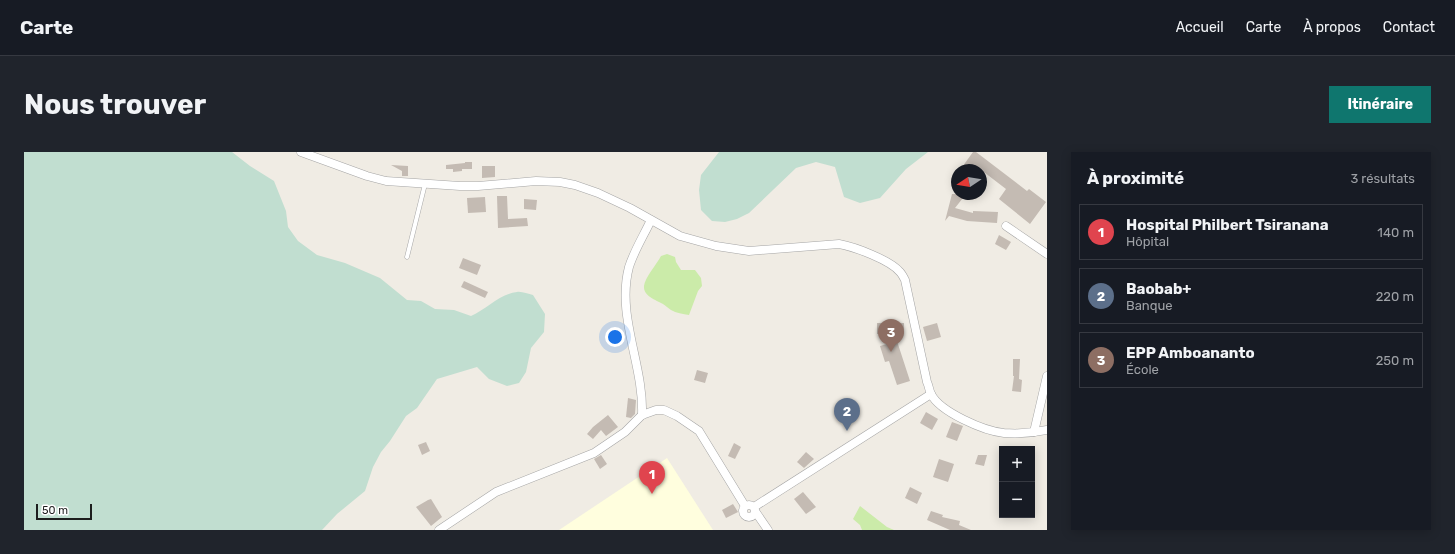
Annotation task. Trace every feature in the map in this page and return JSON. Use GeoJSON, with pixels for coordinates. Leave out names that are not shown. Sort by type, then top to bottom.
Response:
{"type":"FeatureCollection","features":[{"type":"Feature","properties":{"kind":"street"},"geometry":{"type":"LineString","coordinates":[[301,152],[374,178],[400,182],[478,186],[560,182],[575,185],[598,193],[680,236],[716,246],[749,251],[840,244],[864,251],[890,264],[900,271],[906,280],[927,382],[932,394],[941,406],[966,421],[1001,433],[1014,434],[1047,430]]}},
{"type":"Feature","properties":{"kind":"street"},"geometry":{"type":"LineString","coordinates":[[642,414],[642,393],[628,322],[626,291],[629,266],[652,220]]}},
{"type":"Feature","properties":{"kind":"street"},"geometry":{"type":"LineString","coordinates":[[1006,226],[1047,254]]}},
{"type":"Feature","properties":{"kind":"street"},"geometry":{"type":"LineString","coordinates":[[1034,432],[1047,376]]}},
{"type":"Feature","properties":{"kind":"street"},"geometry":{"type":"LineString","coordinates":[[751,508],[932,394]]}},
{"type":"Feature","properties":{"kind":"street"},"geometry":{"type":"LineString","coordinates":[[443,529],[496,492],[594,453],[626,432],[642,414],[656,410],[664,410],[677,416],[699,431],[751,508],[768,530]]}},
{"type":"Feature","properties":{"kind":"lane"},"geometry":{"type":"LineString","coordinates":[[406,257],[425,183]]}},
{"type":"Feature","properties":{"kind":"shaded area"},"geometry":{"type":"Polygon","coordinates":[[[24,152],[232,152],[250,166],[274,181],[286,211],[288,227],[298,241],[317,255],[345,263],[380,278],[407,300],[421,301],[435,309],[454,310],[471,316],[511,293],[520,292],[533,295],[545,314],[544,332],[531,348],[526,372],[519,383],[507,386],[489,379],[477,367],[437,379],[417,408],[406,416],[381,452],[373,467],[365,491],[337,514],[322,530],[24,530],[24,152]]]}},
{"type":"Feature","properties":{"kind":"shaded area"},"geometry":{"type":"Polygon","coordinates":[[[719,152],[928,152],[906,169],[880,198],[860,203],[844,197],[835,167],[816,162],[796,168],[749,213],[737,219],[725,222],[712,221],[701,210],[699,190],[701,175],[719,152]]]}},
{"type":"Feature","properties":{"kind":"shaded area"},"geometry":{"type":"Polygon","coordinates":[[[667,458],[713,530],[559,530],[667,458]]]}},
{"type":"Feature","properties":{"kind":"green space"},"geometry":{"type":"Polygon","coordinates":[[[667,254],[675,257],[681,270],[695,270],[701,278],[702,286],[698,291],[689,315],[677,313],[671,310],[650,297],[644,289],[645,282],[661,256],[667,254]]]}},
{"type":"Feature","properties":{"kind":"green space"},"geometry":{"type":"Polygon","coordinates":[[[860,506],[887,527],[894,530],[862,530],[860,525],[853,519],[860,506]]]}},
{"type":"Feature","properties":{"kind":"building"},"geometry":{"type":"Polygon","coordinates":[[[973,152],[976,152],[1027,191],[1029,189],[1046,202],[1030,224],[999,199],[1006,189],[987,174],[987,164],[964,164],[973,152]]]}},
{"type":"Feature","properties":{"kind":"building"},"geometry":{"type":"Polygon","coordinates":[[[472,162],[472,169],[462,169],[462,171],[453,172],[453,169],[446,169],[446,165],[472,162]]]}},
{"type":"Feature","properties":{"kind":"building"},"geometry":{"type":"Polygon","coordinates":[[[391,165],[408,166],[408,176],[402,176],[402,171],[391,165]]]}},
{"type":"Feature","properties":{"kind":"building"},"geometry":{"type":"Polygon","coordinates":[[[482,166],[495,166],[495,177],[482,178],[482,166]]]}},
{"type":"Feature","properties":{"kind":"building"},"geometry":{"type":"Polygon","coordinates":[[[497,196],[507,196],[508,219],[527,218],[528,226],[498,228],[497,196]]]}},
{"type":"Feature","properties":{"kind":"building"},"geometry":{"type":"Polygon","coordinates":[[[485,197],[486,212],[468,213],[467,198],[485,197]]]}},
{"type":"Feature","properties":{"kind":"building"},"geometry":{"type":"Polygon","coordinates":[[[951,198],[951,200],[961,200],[955,208],[973,213],[973,211],[998,212],[997,223],[967,221],[949,216],[945,221],[951,198]]]}},
{"type":"Feature","properties":{"kind":"building"},"geometry":{"type":"Polygon","coordinates":[[[524,199],[537,200],[536,210],[524,209],[524,199]]]}},
{"type":"Feature","properties":{"kind":"building"},"geometry":{"type":"Polygon","coordinates":[[[999,235],[1011,242],[1006,250],[995,244],[999,235]]]}},
{"type":"Feature","properties":{"kind":"building"},"geometry":{"type":"Polygon","coordinates":[[[463,258],[481,265],[477,275],[459,268],[463,258]]]}},
{"type":"Feature","properties":{"kind":"building"},"geometry":{"type":"Polygon","coordinates":[[[464,281],[488,292],[485,298],[461,287],[464,281]]]}},
{"type":"Feature","properties":{"kind":"building"},"geometry":{"type":"Polygon","coordinates":[[[877,323],[904,323],[904,334],[877,334],[877,323]]]}},
{"type":"Feature","properties":{"kind":"building"},"geometry":{"type":"Polygon","coordinates":[[[937,323],[941,337],[927,341],[923,327],[937,323]]]}},
{"type":"Feature","properties":{"kind":"building"},"geometry":{"type":"Polygon","coordinates":[[[897,341],[910,381],[897,385],[889,361],[885,362],[880,346],[897,341]]]}},
{"type":"Feature","properties":{"kind":"building"},"geometry":{"type":"Polygon","coordinates":[[[1013,359],[1020,359],[1019,379],[1022,380],[1021,392],[1012,391],[1014,376],[1013,359]]]}},
{"type":"Feature","properties":{"kind":"building"},"geometry":{"type":"Polygon","coordinates":[[[697,370],[708,373],[705,383],[694,380],[697,370]]]}},
{"type":"Feature","properties":{"kind":"building"},"geometry":{"type":"Polygon","coordinates":[[[628,398],[636,400],[635,414],[631,418],[626,417],[628,398]]]}},
{"type":"Feature","properties":{"kind":"building"},"geometry":{"type":"Polygon","coordinates":[[[926,412],[938,419],[932,430],[920,423],[926,412]]]}},
{"type":"Feature","properties":{"kind":"building"},"geometry":{"type":"Polygon","coordinates":[[[608,415],[618,427],[606,436],[601,430],[593,439],[587,434],[593,427],[608,415]]]}},
{"type":"Feature","properties":{"kind":"building"},"geometry":{"type":"Polygon","coordinates":[[[952,422],[963,426],[957,441],[946,437],[952,422]]]}},
{"type":"Feature","properties":{"kind":"building"},"geometry":{"type":"Polygon","coordinates":[[[426,442],[430,451],[422,455],[418,445],[426,442]]]}},
{"type":"Feature","properties":{"kind":"building"},"geometry":{"type":"Polygon","coordinates":[[[734,443],[741,447],[735,459],[728,456],[734,443]]]}},
{"type":"Feature","properties":{"kind":"building"},"geometry":{"type":"Polygon","coordinates":[[[806,452],[814,459],[804,468],[797,462],[806,452]]]}},
{"type":"Feature","properties":{"kind":"building"},"geometry":{"type":"Polygon","coordinates":[[[601,455],[607,464],[600,469],[594,459],[601,455]]]}},
{"type":"Feature","properties":{"kind":"building"},"geometry":{"type":"Polygon","coordinates":[[[978,455],[987,455],[984,466],[975,464],[978,455]]]}},
{"type":"Feature","properties":{"kind":"building"},"geometry":{"type":"Polygon","coordinates":[[[939,459],[954,464],[948,482],[933,477],[939,459]]]}},
{"type":"Feature","properties":{"kind":"building"},"geometry":{"type":"Polygon","coordinates":[[[910,487],[922,493],[917,504],[905,498],[910,487]]]}},
{"type":"Feature","properties":{"kind":"building"},"geometry":{"type":"Polygon","coordinates":[[[803,492],[816,507],[806,514],[794,499],[803,492]]]}},
{"type":"Feature","properties":{"kind":"building"},"geometry":{"type":"Polygon","coordinates":[[[431,499],[442,517],[431,526],[416,507],[431,499]]]}},
{"type":"Feature","properties":{"kind":"building"},"geometry":{"type":"Polygon","coordinates":[[[733,504],[738,512],[726,518],[722,510],[733,504]]]}},
{"type":"Feature","properties":{"kind":"building"},"geometry":{"type":"Polygon","coordinates":[[[931,511],[943,515],[942,517],[960,521],[959,525],[971,530],[950,530],[927,520],[931,511]]]}},
{"type":"Feature","properties":{"kind":"place","name":"EPP Amboananto"},"geometry":{"type":"Point","coordinates":[891,352]}},
{"type":"Feature","properties":{"kind":"place","name":"Baobab+"},"geometry":{"type":"Point","coordinates":[847,431]}},
{"type":"Feature","properties":{"kind":"place","name":"Hospital Philbert Tsiranana"},"geometry":{"type":"Point","coordinates":[652,494]}}]}
